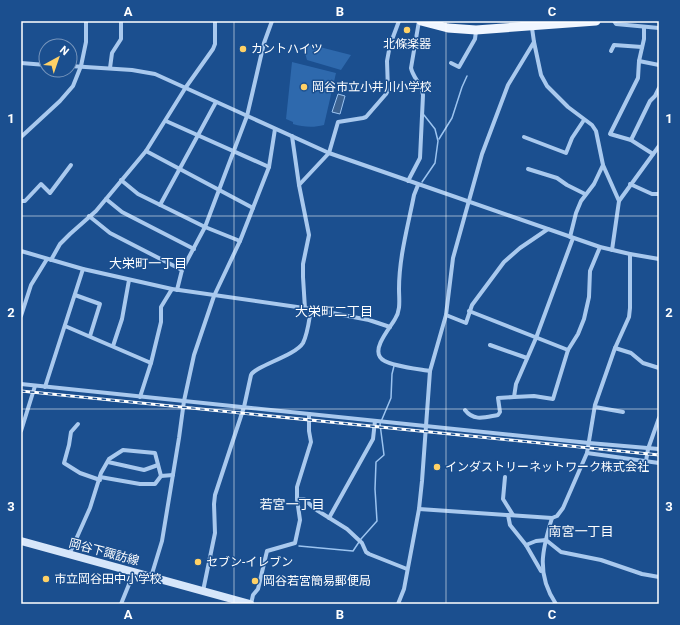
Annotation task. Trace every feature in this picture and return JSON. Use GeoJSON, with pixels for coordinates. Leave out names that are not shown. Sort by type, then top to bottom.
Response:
{"type":"FeatureCollection","features":[{"type":"Feature","properties":{"kind":"main road"},"geometry":{"type":"LineString","coordinates":[[420,21],[448,28],[476,30],[531,24],[596,21]]}},
{"type":"Feature","properties":{"kind":"main road","name":"岡谷下諏訪線"},"geometry":{"type":"LineString","coordinates":[[21,541],[250,604]]}},
{"type":"Feature","properties":{"kind":"street"},"geometry":{"type":"LineString","coordinates":[[21,137],[67,94],[73,86],[81,66],[86,42],[86,21]]}},
{"type":"Feature","properties":{"kind":"street"},"geometry":{"type":"LineString","coordinates":[[110,68],[112,53],[121,39],[121,21]]}},
{"type":"Feature","properties":{"kind":"street"},"geometry":{"type":"LineString","coordinates":[[21,316],[31,285],[49,259],[60,244],[106,199],[146,151],[186,87],[213,49],[215,44],[215,22],[209,21]]}},
{"type":"Feature","properties":{"kind":"street"},"geometry":{"type":"LineString","coordinates":[[177,290],[182,270],[205,228],[220,191],[247,116],[264,43],[272,21]]}},
{"type":"Feature","properties":{"kind":"street"},"geometry":{"type":"LineString","coordinates":[[299,185],[329,153],[338,122],[366,117],[386,94],[388,90],[387,61],[389,50],[399,21]]}},
{"type":"Feature","properties":{"kind":"street"},"geometry":{"type":"LineString","coordinates":[[408,181],[420,158],[424,95],[422,87],[411,68],[420,21]]}},
{"type":"Feature","properties":{"kind":"street"},"geometry":{"type":"LineString","coordinates":[[614,21],[616,24],[659,28]]}},
{"type":"Feature","properties":{"kind":"street"},"geometry":{"type":"LineString","coordinates":[[531,24],[541,75],[547,86],[568,107],[592,125],[596,132],[603,165],[619,201]]}},
{"type":"Feature","properties":{"kind":"street"},"geometry":{"type":"LineString","coordinates":[[644,27],[638,78],[610,134],[631,140],[653,154]]}},
{"type":"Feature","properties":{"kind":"street"},"geometry":{"type":"LineString","coordinates":[[451,63],[459,67],[475,39],[476,30]]}},
{"type":"Feature","properties":{"kind":"street"},"geometry":{"type":"LineString","coordinates":[[398,604],[404,589],[419,509],[430,371],[446,315],[454,258],[482,154],[508,84],[534,42]]}},
{"type":"Feature","properties":{"kind":"street"},"geometry":{"type":"LineString","coordinates":[[611,51],[614,45],[642,47]]}},
{"type":"Feature","properties":{"kind":"street"},"geometry":{"type":"LineString","coordinates":[[639,61],[659,65]]}},
{"type":"Feature","properties":{"kind":"street"},"geometry":{"type":"LineString","coordinates":[[21,63],[38,64]]}},
{"type":"Feature","properties":{"kind":"street"},"geometry":{"type":"LineString","coordinates":[[81,66],[143,71],[155,74],[329,153],[600,247],[659,259]]}},
{"type":"Feature","properties":{"kind":"street"},"geometry":{"type":"LineString","coordinates":[[631,140],[650,101],[655,96],[659,88]]}},
{"type":"Feature","properties":{"kind":"street"},"geometry":{"type":"LineString","coordinates":[[160,205],[216,102]]}},
{"type":"Feature","properties":{"kind":"street"},"geometry":{"type":"LineString","coordinates":[[524,137],[566,153],[572,138],[584,120]]}},
{"type":"Feature","properties":{"kind":"street"},"geometry":{"type":"LineString","coordinates":[[166,121],[269,167]]}},
{"type":"Feature","properties":{"kind":"street"},"geometry":{"type":"LineString","coordinates":[[151,577],[162,542],[184,401],[194,355],[214,296],[240,241],[269,167],[275,129]]}},
{"type":"Feature","properties":{"kind":"street"},"geometry":{"type":"LineString","coordinates":[[292,136],[299,185],[309,235],[303,271],[306,309]]}},
{"type":"Feature","properties":{"kind":"street"},"geometry":{"type":"LineString","coordinates":[[612,250],[619,201],[659,146]]}},
{"type":"Feature","properties":{"kind":"street"},"geometry":{"type":"LineString","coordinates":[[146,151],[253,208]]}},
{"type":"Feature","properties":{"kind":"street"},"geometry":{"type":"LineString","coordinates":[[21,201],[25,201],[41,184],[50,193],[71,165]]}},
{"type":"Feature","properties":{"kind":"street"},"geometry":{"type":"LineString","coordinates":[[514,397],[516,384],[536,338],[572,237],[576,213],[586,194],[594,184],[603,165]]}},
{"type":"Feature","properties":{"kind":"street"},"geometry":{"type":"LineString","coordinates":[[528,169],[557,178],[567,185],[586,194]]}},
{"type":"Feature","properties":{"kind":"street"},"geometry":{"type":"LineString","coordinates":[[121,180],[138,194],[205,228],[240,241]]}},
{"type":"Feature","properties":{"kind":"street"},"geometry":{"type":"LineString","coordinates":[[630,184],[652,194],[659,194]]}},
{"type":"Feature","properties":{"kind":"street"},"geometry":{"type":"LineString","coordinates":[[418,185],[414,195],[400,262],[398,315],[379,346],[379,354],[380,358],[392,364],[430,371]]}},
{"type":"Feature","properties":{"kind":"street"},"geometry":{"type":"LineString","coordinates":[[106,199],[122,212],[194,249]]}},
{"type":"Feature","properties":{"kind":"street"},"geometry":{"type":"LineString","coordinates":[[89,216],[110,234],[182,270]]}},
{"type":"Feature","properties":{"kind":"street"},"geometry":{"type":"LineString","coordinates":[[446,315],[466,323],[472,305],[504,262],[520,248],[548,229]]}},
{"type":"Feature","properties":{"kind":"street"},"geometry":{"type":"LineString","coordinates":[[465,410],[470,416],[478,418],[498,415],[500,412],[498,398],[534,396],[553,399],[568,350],[578,334],[584,319],[589,297],[590,271],[600,247]]}},
{"type":"Feature","properties":{"kind":"street"},"geometry":{"type":"LineString","coordinates":[[21,251],[82,269],[172,289],[306,309],[369,320],[390,327]]}},
{"type":"Feature","properties":{"kind":"street"},"geometry":{"type":"LineString","coordinates":[[419,509],[552,518],[557,516],[563,508],[587,453],[595,407],[614,348],[629,317],[630,254]]}},
{"type":"Feature","properties":{"kind":"street"},"geometry":{"type":"LineString","coordinates":[[45,387],[75,296],[82,269]]}},
{"type":"Feature","properties":{"kind":"street"},"geometry":{"type":"LineString","coordinates":[[113,346],[122,319],[129,280]]}},
{"type":"Feature","properties":{"kind":"street"},"geometry":{"type":"LineString","coordinates":[[140,397],[151,363],[161,322],[161,307],[172,289]]}},
{"type":"Feature","properties":{"kind":"street"},"geometry":{"type":"LineString","coordinates":[[75,296],[100,304],[90,336]]}},
{"type":"Feature","properties":{"kind":"street"},"geometry":{"type":"LineString","coordinates":[[203,591],[215,533],[214,495],[244,407],[252,372],[264,367],[299,347],[303,342],[307,330],[311,310]]}},
{"type":"Feature","properties":{"kind":"street"},"geometry":{"type":"LineString","coordinates":[[469,311],[568,350]]}},
{"type":"Feature","properties":{"kind":"street"},"geometry":{"type":"LineString","coordinates":[[65,326],[151,363]]}},
{"type":"Feature","properties":{"kind":"street"},"geometry":{"type":"LineString","coordinates":[[490,345],[527,358]]}},
{"type":"Feature","properties":{"kind":"street"},"geometry":{"type":"LineString","coordinates":[[614,348],[631,353],[643,363],[659,368]]}},
{"type":"Feature","properties":{"kind":"street"},"geometry":{"type":"LineString","coordinates":[[21,384],[659,449]]}},
{"type":"Feature","properties":{"kind":"street"},"geometry":{"type":"LineString","coordinates":[[21,431],[35,386]]}},
{"type":"Feature","properties":{"kind":"street"},"geometry":{"type":"LineString","coordinates":[[595,407],[623,412]]}},
{"type":"Feature","properties":{"kind":"street"},"geometry":{"type":"LineString","coordinates":[[250,604],[253,594],[258,589],[267,551],[296,543],[300,520],[296,499],[297,488],[311,442],[309,431],[309,414]]}},
{"type":"Feature","properties":{"kind":"street"},"geometry":{"type":"LineString","coordinates":[[646,461],[648,449],[659,418]]}},
{"type":"Feature","properties":{"kind":"street"},"geometry":{"type":"LineString","coordinates":[[329,518],[372,438],[375,421]]}},
{"type":"Feature","properties":{"kind":"street"},"geometry":{"type":"LineString","coordinates":[[78,424],[70,432],[69,445],[64,463],[80,473],[100,478],[140,484],[155,484],[161,476],[173,475]]}},
{"type":"Feature","properties":{"kind":"street"},"geometry":{"type":"LineString","coordinates":[[69,554],[85,521],[101,474],[109,459],[123,450],[155,453],[161,476]]}},
{"type":"Feature","properties":{"kind":"street"},"geometry":{"type":"LineString","coordinates":[[587,453],[659,463]]}},
{"type":"Feature","properties":{"kind":"street"},"geometry":{"type":"LineString","coordinates":[[108,462],[144,470],[158,464]]}},
{"type":"Feature","properties":{"kind":"street"},"geometry":{"type":"LineString","coordinates":[[506,477],[503,499],[510,515],[510,525],[526,545],[542,572],[547,590],[556,604]]}},
{"type":"Feature","properties":{"kind":"street"},"geometry":{"type":"LineString","coordinates":[[296,499],[304,499],[316,509],[347,529],[362,543],[366,552],[369,554],[408,568]]}},
{"type":"Feature","properties":{"kind":"street"},"geometry":{"type":"LineString","coordinates":[[542,572],[546,540],[552,518]]}},
{"type":"Feature","properties":{"kind":"street"},"geometry":{"type":"LineString","coordinates":[[526,545],[536,541],[546,540],[561,552],[601,560],[642,574],[659,577]]}},
{"type":"Feature","properties":{"kind":"street"},"geometry":{"type":"LineString","coordinates":[[121,604],[134,572]]}},
{"type":"Feature","properties":{"kind":"shaded area"},"geometry":{"type":"Polygon","coordinates":[[[308,44],[351,55],[341,70],[307,60],[305,53],[308,44]]]}},
{"type":"Feature","properties":{"kind":"shaded area"},"geometry":{"type":"Polygon","coordinates":[[[292,62],[336,73],[324,125],[312,127],[301,126],[293,124],[293,122],[286,119],[292,62]]]}},
{"type":"Feature","properties":{"kind":"shaded area"},"geometry":{"type":"Polygon","coordinates":[[[338,94],[345,96],[340,114],[332,112],[338,94]]]}},
{"type":"Feature","properties":{"kind":"waterway"},"geometry":{"type":"LineString","coordinates":[[439,139],[452,118],[467,76]]}},
{"type":"Feature","properties":{"kind":"waterway"},"geometry":{"type":"LineString","coordinates":[[422,182],[435,163],[438,141],[435,129],[424,115]]}},
{"type":"Feature","properties":{"kind":"waterway"},"geometry":{"type":"LineString","coordinates":[[299,546],[353,551],[361,539],[377,521],[375,489],[376,462],[384,455],[380,424],[391,398],[392,374],[394,366]]}},
{"type":"Feature","properties":{"kind":"railway"},"geometry":{"type":"LineString","coordinates":[[21,391],[659,455]]}},
{"type":"Feature","properties":{"kind":"place","name":"北條楽器"},"geometry":{"type":"Point","coordinates":[407,30]}},
{"type":"Feature","properties":{"kind":"place","name":"カントハイツ"},"geometry":{"type":"Point","coordinates":[243,49]}},
{"type":"Feature","properties":{"kind":"place","name":"岡谷市立小井川小学校"},"geometry":{"type":"Point","coordinates":[304,87]}},
{"type":"Feature","properties":{"kind":"place","name":"インダストリーネットワーク株式会社"},"geometry":{"type":"Point","coordinates":[437,467]}},
{"type":"Feature","properties":{"kind":"place","name":"セブン-イレブン"},"geometry":{"type":"Point","coordinates":[198,562]}},
{"type":"Feature","properties":{"kind":"place","name":"市立岡谷田中小学校"},"geometry":{"type":"Point","coordinates":[46,579]}},
{"type":"Feature","properties":{"kind":"place","name":"岡谷若宮簡易郵便局"},"geometry":{"type":"Point","coordinates":[255,581]}},
{"type":"Feature","properties":{"kind":"district","name":"大栄町一丁目"},"geometry":{"type":"Point","coordinates":[148,263]}},
{"type":"Feature","properties":{"kind":"district","name":"大栄町二丁目"},"geometry":{"type":"Point","coordinates":[334,311]}},
{"type":"Feature","properties":{"kind":"district","name":"若宮一丁目"},"geometry":{"type":"Point","coordinates":[292,504]}},
{"type":"Feature","properties":{"kind":"district","name":"南宮一丁目"},"geometry":{"type":"Point","coordinates":[581,531]}}]}
